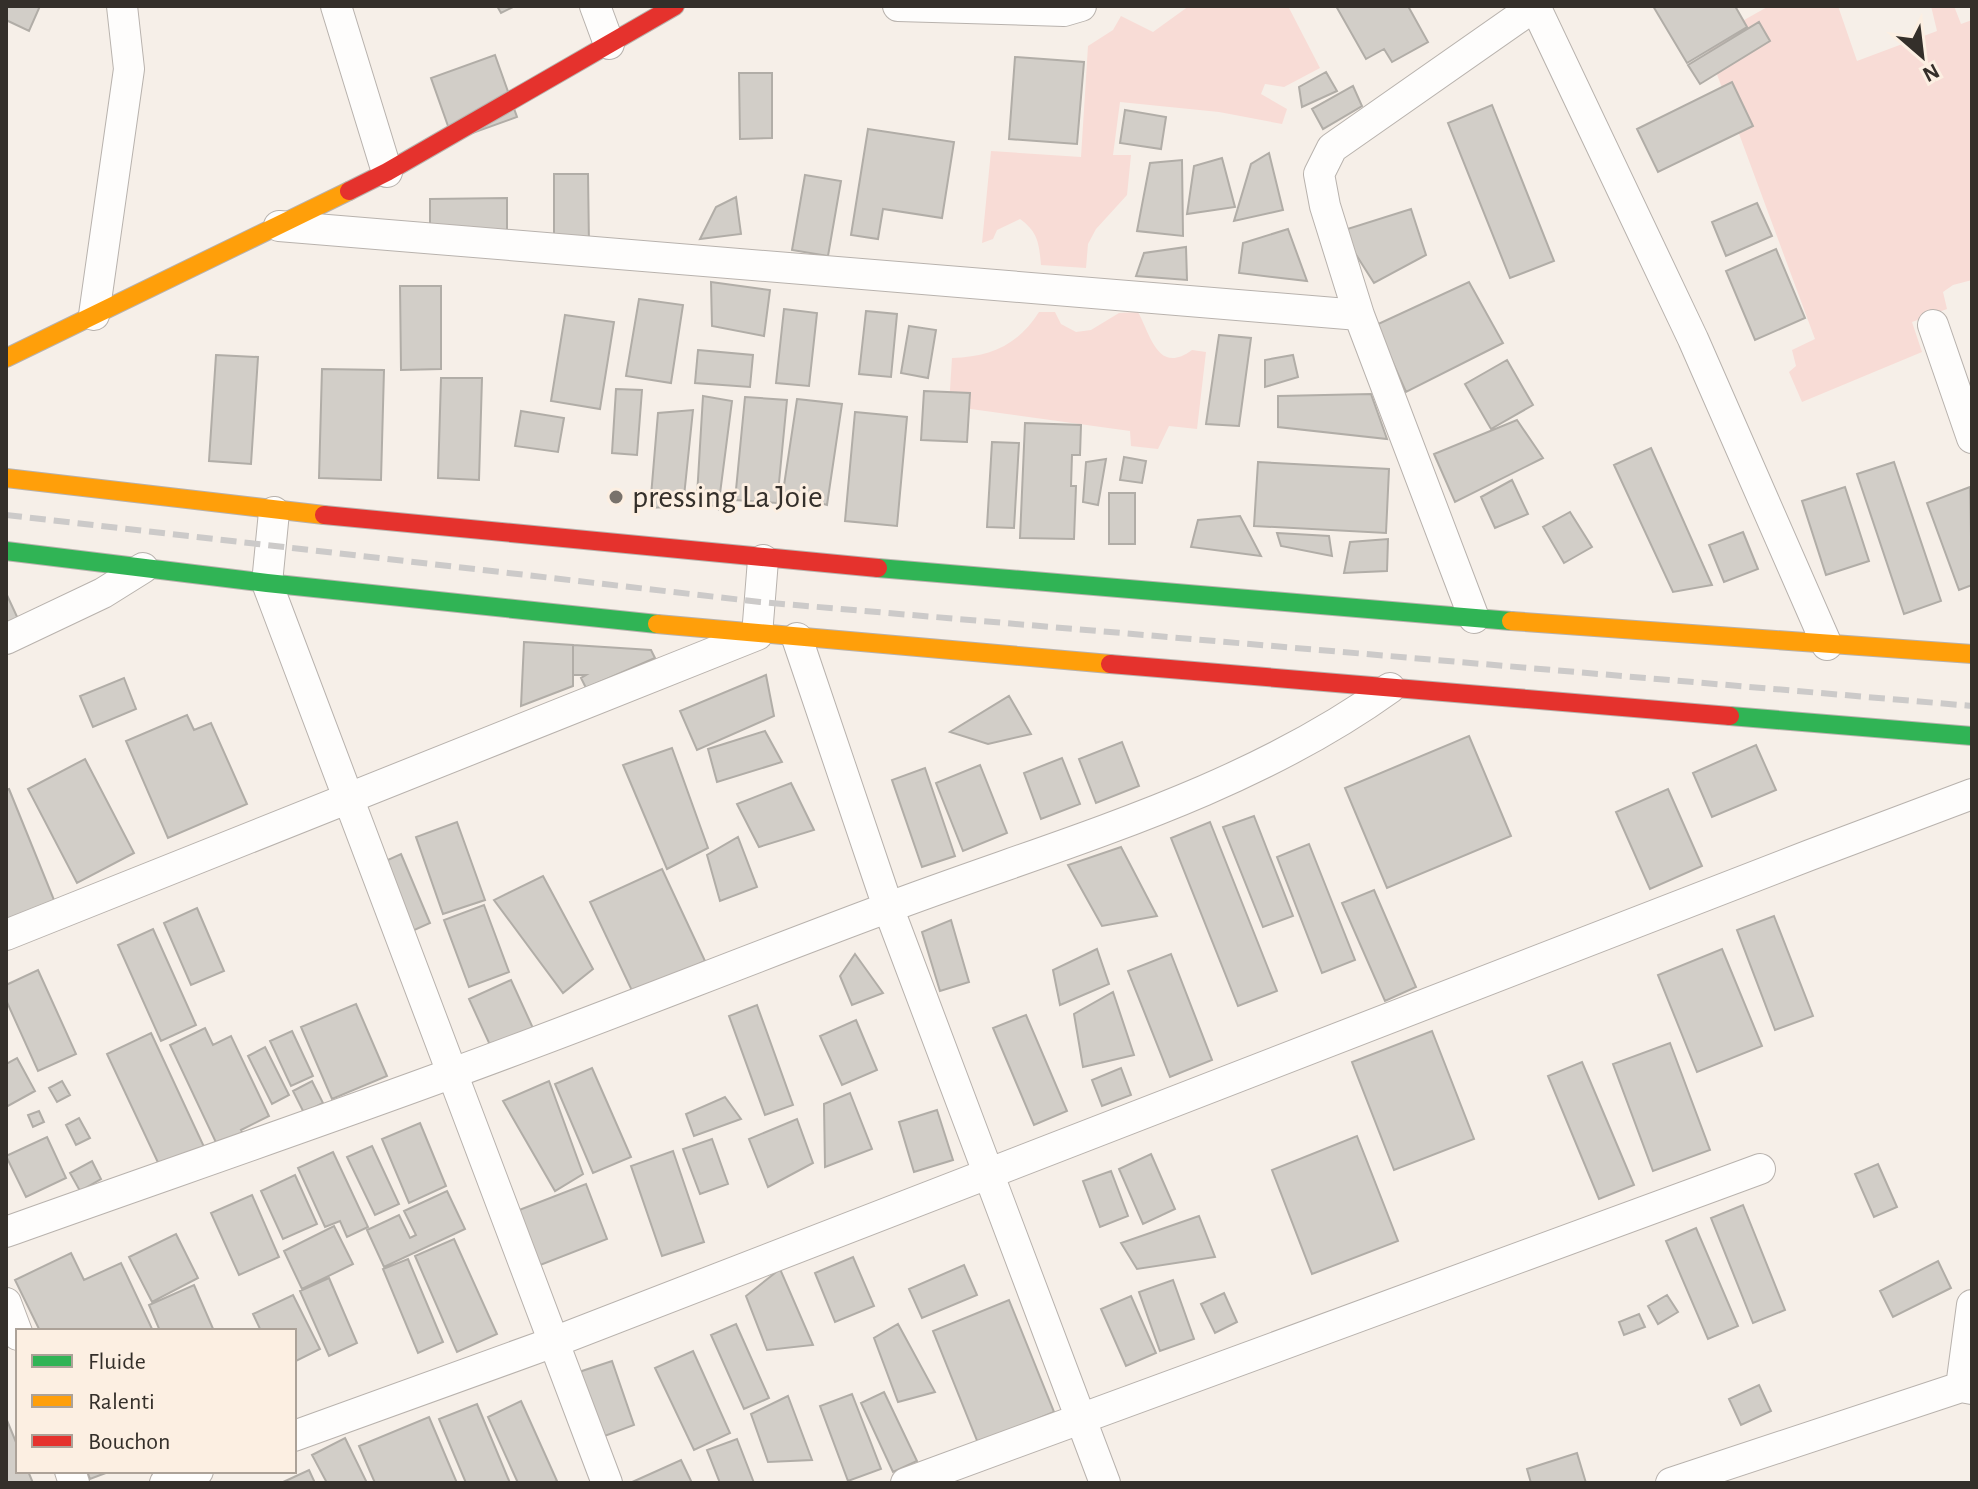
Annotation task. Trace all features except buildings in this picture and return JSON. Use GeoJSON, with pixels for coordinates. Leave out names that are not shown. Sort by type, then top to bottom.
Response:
{"type":"FeatureCollection","features":[{"type":"Feature","properties":{"kind":"main road"},"geometry":{"type":"LineString","coordinates":[[6,358],[387,172],[675,6]]}},
{"type":"Feature","properties":{"kind":"main road"},"geometry":{"type":"LineString","coordinates":[[6,478],[274,512],[763,560],[1474,618],[1972,654]]}},
{"type":"Feature","properties":{"kind":"main road"},"geometry":{"type":"LineString","coordinates":[[6,551],[267,583],[757,635],[1972,736]]}},
{"type":"Feature","properties":{"kind":"street"},"geometry":{"type":"LineString","coordinates":[[94,315],[129,69],[122,6]]}},
{"type":"Feature","properties":{"kind":"street"},"geometry":{"type":"LineString","coordinates":[[336,6],[387,172]]}},
{"type":"Feature","properties":{"kind":"street"},"geometry":{"type":"LineString","coordinates":[[595,6],[609,44]]}},
{"type":"Feature","properties":{"kind":"street"},"geometry":{"type":"LineString","coordinates":[[898,6],[1064,11],[1081,6]]}},
{"type":"Feature","properties":{"kind":"street"},"geometry":{"type":"LineString","coordinates":[[1474,618],[1359,315],[1325,206],[1319,174],[1332,148],[1535,6],[1693,339],[1827,645]]}},
{"type":"Feature","properties":{"kind":"street"},"geometry":{"type":"LineString","coordinates":[[277,226],[1359,315]]}},
{"type":"Feature","properties":{"kind":"street"},"geometry":{"type":"LineString","coordinates":[[1933,325],[1972,438]]}},
{"type":"Feature","properties":{"kind":"street"},"geometry":{"type":"LineString","coordinates":[[274,512],[267,583],[607,1483]]}},
{"type":"Feature","properties":{"kind":"street"},"geometry":{"type":"LineString","coordinates":[[6,935],[757,635],[763,560]]}},
{"type":"Feature","properties":{"kind":"street"},"geometry":{"type":"LineString","coordinates":[[6,639],[103,593],[143,568]]}},
{"type":"Feature","properties":{"kind":"street"},"geometry":{"type":"LineString","coordinates":[[797,638],[888,907],[1105,1483]]}},
{"type":"Feature","properties":{"kind":"street"},"geometry":{"type":"LineString","coordinates":[[6,1232],[452,1073],[888,907],[1117,826],[1256,767],[1355,713],[1390,688]]}},
{"type":"Feature","properties":{"kind":"street"},"geometry":{"type":"LineString","coordinates":[[296,1435],[554,1342],[1972,794]]}},
{"type":"Feature","properties":{"kind":"street"},"geometry":{"type":"LineString","coordinates":[[906,1483],[1760,1169]]}},
{"type":"Feature","properties":{"kind":"street"},"geometry":{"type":"LineString","coordinates":[[6,1303],[16,1330]]}},
{"type":"Feature","properties":{"kind":"street"},"geometry":{"type":"LineString","coordinates":[[1671,1483],[1966,1388],[1972,1305]]}},
{"type":"Feature","properties":{"kind":"street"},"geometry":{"type":"LineString","coordinates":[[165,1483],[192,1473]]}},
{"type":"Feature","properties":{"kind":"shaded area"},"geometry":{"type":"Polygon","coordinates":[[[1189,6],[1288,6],[1320,68],[1284,87],[1265,84],[1261,94],[1287,109],[1282,124],[1219,112],[1120,102],[1113,155],[1131,155],[1127,195],[1096,229],[1088,244],[1086,268],[1041,265],[1036,239],[1020,219],[997,230],[993,239],[982,243],[991,151],[1081,157],[1088,46],[1113,30],[1121,16],[1153,32],[1189,6]]]}},
{"type":"Feature","properties":{"kind":"shaded area"},"geometry":{"type":"Polygon","coordinates":[[[1769,6],[1838,6],[1857,61],[1937,31],[1931,6],[1954,6],[1961,24],[1972,20],[1972,280],[1953,285],[1943,292],[1947,309],[1912,322],[1922,352],[1802,402],[1789,372],[1796,366],[1792,350],[1815,339],[1705,42],[1769,6]]]}},
{"type":"Feature","properties":{"kind":"shaded area"},"geometry":{"type":"Polygon","coordinates":[[[1039,312],[1055,312],[1061,324],[1076,332],[1091,330],[1119,313],[1138,312],[1152,341],[1163,355],[1171,358],[1192,350],[1206,352],[1197,429],[1169,426],[1158,449],[1131,446],[1130,431],[949,406],[952,358],[979,355],[1002,347],[1022,333],[1039,312]]]}},
{"type":"Feature","properties":{"kind":"railway"},"geometry":{"type":"LineString","coordinates":[[6,515],[760,602],[1972,706]]}},
{"type":"Feature","properties":{"kind":"traffic: fast"},"geometry":{"type":"LineString","coordinates":[[6,551],[267,583],[657,624]]}},
{"type":"Feature","properties":{"kind":"traffic: fast"},"geometry":{"type":"LineString","coordinates":[[878,568],[1511,621]]}},
{"type":"Feature","properties":{"kind":"traffic: fast"},"geometry":{"type":"LineString","coordinates":[[1730,716],[1972,736]]}},
{"type":"Feature","properties":{"kind":"traffic: slow"},"geometry":{"type":"LineString","coordinates":[[6,358],[349,191]]}},
{"type":"Feature","properties":{"kind":"traffic: slow"},"geometry":{"type":"LineString","coordinates":[[6,478],[324,515]]}},
{"type":"Feature","properties":{"kind":"traffic: slow"},"geometry":{"type":"LineString","coordinates":[[1511,621],[1972,654]]}},
{"type":"Feature","properties":{"kind":"traffic: slow"},"geometry":{"type":"LineString","coordinates":[[657,624],[1110,664]]}},
{"type":"Feature","properties":{"kind":"traffic: jam"},"geometry":{"type":"LineString","coordinates":[[349,191],[675,6]]}},
{"type":"Feature","properties":{"kind":"traffic: jam"},"geometry":{"type":"LineString","coordinates":[[324,515],[878,568]]}},
{"type":"Feature","properties":{"kind":"traffic: jam"},"geometry":{"type":"LineString","coordinates":[[1110,664],[1730,716]]}},
{"type":"Feature","properties":{"kind":"place","name":"pressing La Joie"},"geometry":{"type":"Point","coordinates":[616,497]}}]}
